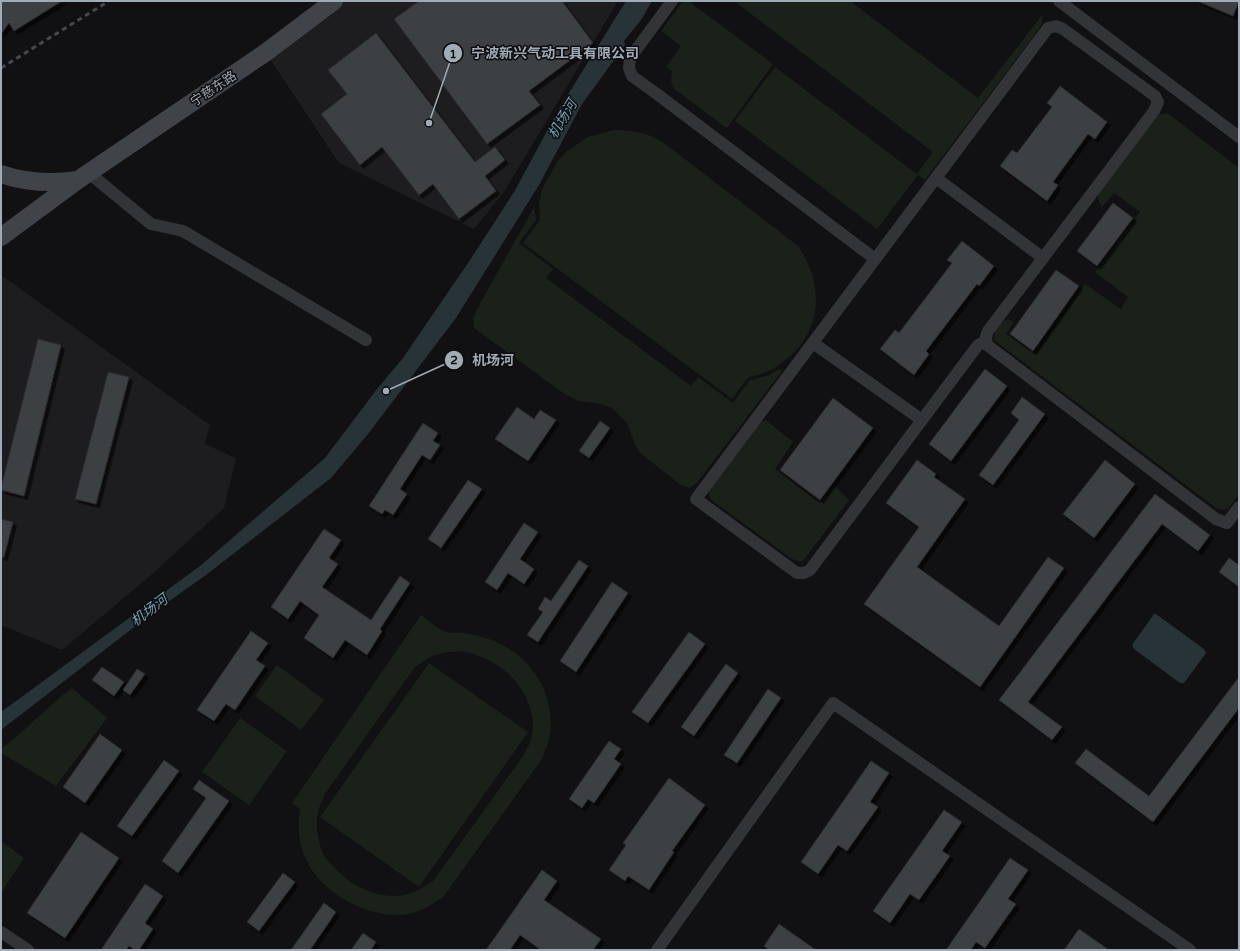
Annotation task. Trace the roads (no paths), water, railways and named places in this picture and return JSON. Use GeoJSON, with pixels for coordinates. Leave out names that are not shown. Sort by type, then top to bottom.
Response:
{"type":"FeatureCollection","features":[{"type":"Feature","properties":{"kind":"main road","name":"宁慈东路"},"geometry":{"type":"LineString","coordinates":[[1,237],[83,176],[265,53],[334,1]]}},
{"type":"Feature","properties":{"kind":"main road"},"geometry":{"type":"LineString","coordinates":[[1,174],[20,180],[55,183],[83,176]]}},
{"type":"Feature","properties":{"kind":"street"},"geometry":{"type":"LineString","coordinates":[[672,1],[630,58],[629,68],[632,76],[875,259]]}},
{"type":"Feature","properties":{"kind":"street"},"geometry":{"type":"LineString","coordinates":[[1058,1],[1239,137]]}},
{"type":"Feature","properties":{"kind":"street"},"geometry":{"type":"LineString","coordinates":[[987,345],[986,338],[988,331],[1154,110],[1158,102],[1155,96],[1063,29],[1056,26],[1048,28],[696,499],[797,573],[804,573],[810,570],[978,345],[982,344],[987,345],[1216,518],[1227,523],[1239,507]]}},
{"type":"Feature","properties":{"kind":"street"},"geometry":{"type":"LineString","coordinates":[[83,176],[151,224],[183,231],[366,340]]}},
{"type":"Feature","properties":{"kind":"street"},"geometry":{"type":"LineString","coordinates":[[936,178],[1043,258]]}},
{"type":"Feature","properties":{"kind":"street"},"geometry":{"type":"LineString","coordinates":[[813,342],[922,420]]}},
{"type":"Feature","properties":{"kind":"street"},"geometry":{"type":"LineString","coordinates":[[657,950],[833,703],[1190,950]]}},
{"type":"Feature","properties":{"kind":"street"},"geometry":{"type":"LineString","coordinates":[[1,932],[28,950]]}},
{"type":"Feature","properties":{"kind":"water"},"geometry":{"type":"Polygon","coordinates":[[[626,1],[652,1],[641,20],[624,41],[625,45],[582,104],[539,185],[456,318],[368,434],[331,478],[206,575],[151,614],[1,730],[1,712],[200,566],[325,458],[377,389],[403,358],[470,260],[514,192],[559,109],[626,1]]]}},
{"type":"Feature","properties":{"kind":"water"},"geometry":{"type":"Polygon","coordinates":[[[1154,614],[1204,649],[1206,653],[1184,683],[1180,683],[1134,649],[1132,645],[1154,614]]]}},
{"type":"Feature","properties":{"kind":"railway"},"geometry":{"type":"LineString","coordinates":[[1,68],[109,1]]}},
{"type":"Feature","properties":{"kind":"place","name":"宁波新兴气动工具有限公司"},"geometry":{"type":"Point","coordinates":[429,123]}},
{"type":"Feature","properties":{"kind":"place","name":"机场河"},"geometry":{"type":"Point","coordinates":[386,391]}}]}
